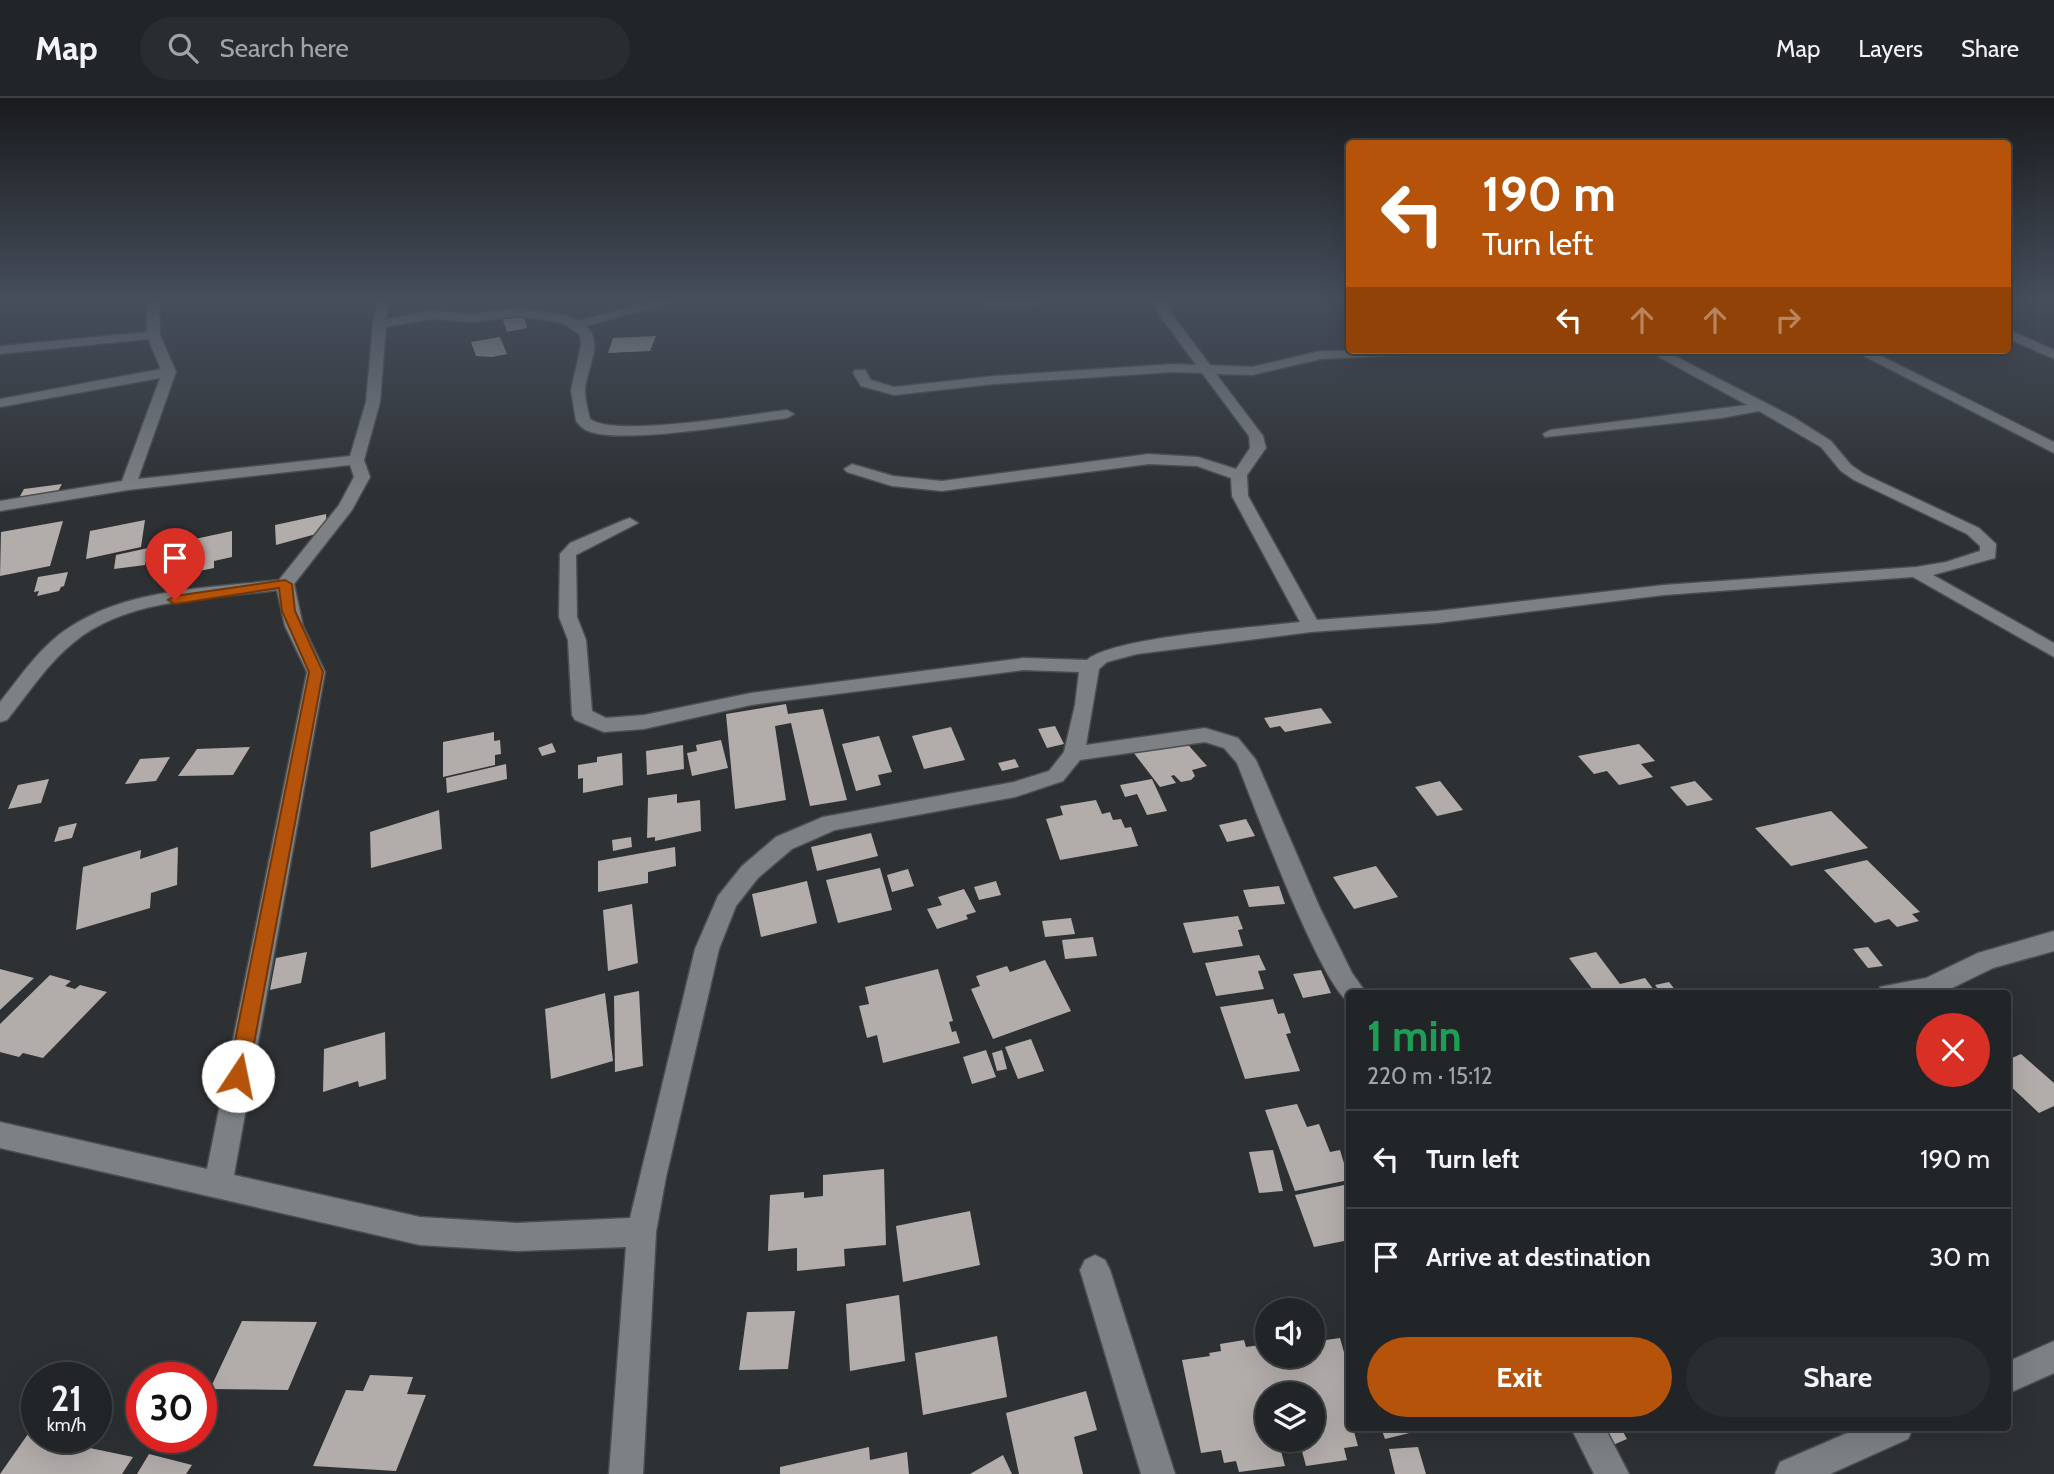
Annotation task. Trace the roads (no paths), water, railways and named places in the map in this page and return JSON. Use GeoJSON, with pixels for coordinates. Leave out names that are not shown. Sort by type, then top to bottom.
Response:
{"type":"FeatureCollection","features":[{"type":"Feature","properties":{"kind":"street"},"geometry":{"type":"LineString","coordinates":[[128,485],[169,372],[166,364]]}},
{"type":"Feature","properties":{"kind":"street"},"geometry":{"type":"LineString","coordinates":[[218,1184],[316,672],[289,611],[285,584],[300,560],[339,519],[355,495],[362,477],[356,460],[373,402],[376,364]]}},
{"type":"Feature","properties":{"kind":"street"},"geometry":{"type":"LineString","coordinates":[[584,364],[578,390],[583,421],[592,428],[611,431],[671,428],[787,414]]}},
{"type":"Feature","properties":{"kind":"street"},"geometry":{"type":"LineString","coordinates":[[1203,364],[1256,436],[1258,448],[1239,475],[1240,496],[1311,626]]}},
{"type":"Feature","properties":{"kind":"street"},"geometry":{"type":"LineString","coordinates":[[860,373],[866,383],[894,391],[994,380],[1173,368],[1252,371],[1281,364]]}},
{"type":"Feature","properties":{"kind":"street"},"geometry":{"type":"LineString","coordinates":[[626,1474],[642,1233],[652,1177],[707,949],[726,902],[750,872],[784,843],[831,823],[1015,789],[1056,776],[1074,754],[1091,666],[1100,658],[1137,648],[1311,626],[1437,617],[1664,590],[1916,572],[1949,567],[1989,554],[1988,544],[1973,531],[1859,477],[1846,468],[1826,444],[1680,364]]}},
{"type":"Feature","properties":{"kind":"street"},"geometry":{"type":"LineString","coordinates":[[1887,364],[2054,448]]}},
{"type":"Feature","properties":{"kind":"street"},"geometry":{"type":"LineString","coordinates":[[0,403],[169,372]]}},
{"type":"Feature","properties":{"kind":"street"},"geometry":{"type":"LineString","coordinates":[[1550,434],[1722,414],[1761,406]]}},
{"type":"Feature","properties":{"kind":"street"},"geometry":{"type":"LineString","coordinates":[[852,469],[892,481],[942,486],[1149,459],[1179,459],[1239,475]]}},
{"type":"Feature","properties":{"kind":"street"},"geometry":{"type":"LineString","coordinates":[[0,506],[128,485],[356,460]]}},
{"type":"Feature","properties":{"kind":"street"},"geometry":{"type":"LineString","coordinates":[[630,523],[576,547],[568,554],[568,617],[577,640],[582,715],[604,725],[644,722],[751,699],[1023,664],[1091,666]]}},
{"type":"Feature","properties":{"kind":"street"},"geometry":{"type":"LineString","coordinates":[[1916,572],[2054,651]]}},
{"type":"Feature","properties":{"kind":"street"},"geometry":{"type":"LineString","coordinates":[[0,715],[55,650],[75,632],[97,619],[148,604],[285,584]]}},
{"type":"Feature","properties":{"kind":"street"},"geometry":{"type":"LineString","coordinates":[[1074,754],[1205,736],[1231,743],[1246,760],[1308,908],[1343,980],[1352,990]]}},
{"type":"Feature","properties":{"kind":"street"},"geometry":{"type":"LineString","coordinates":[[1916,990],[1929,988],[1987,960],[2054,941]]}},
{"type":"Feature","properties":{"kind":"street"},"geometry":{"type":"LineString","coordinates":[[0,1135],[420,1231],[517,1237],[642,1233]]}},
{"type":"Feature","properties":{"kind":"street"},"geometry":{"type":"LineString","coordinates":[[1095,1270],[1158,1474]]}},
{"type":"Feature","properties":{"kind":"street"},"geometry":{"type":"LineString","coordinates":[[2011,1376],[2054,1357]]}},
{"type":"Feature","properties":{"kind":"street"},"geometry":{"type":"LineString","coordinates":[[1589,1431],[1612,1474]]}},
{"type":"Feature","properties":{"kind":"street"},"geometry":{"type":"LineString","coordinates":[[1792,1474],[1890,1431]]}}]}
